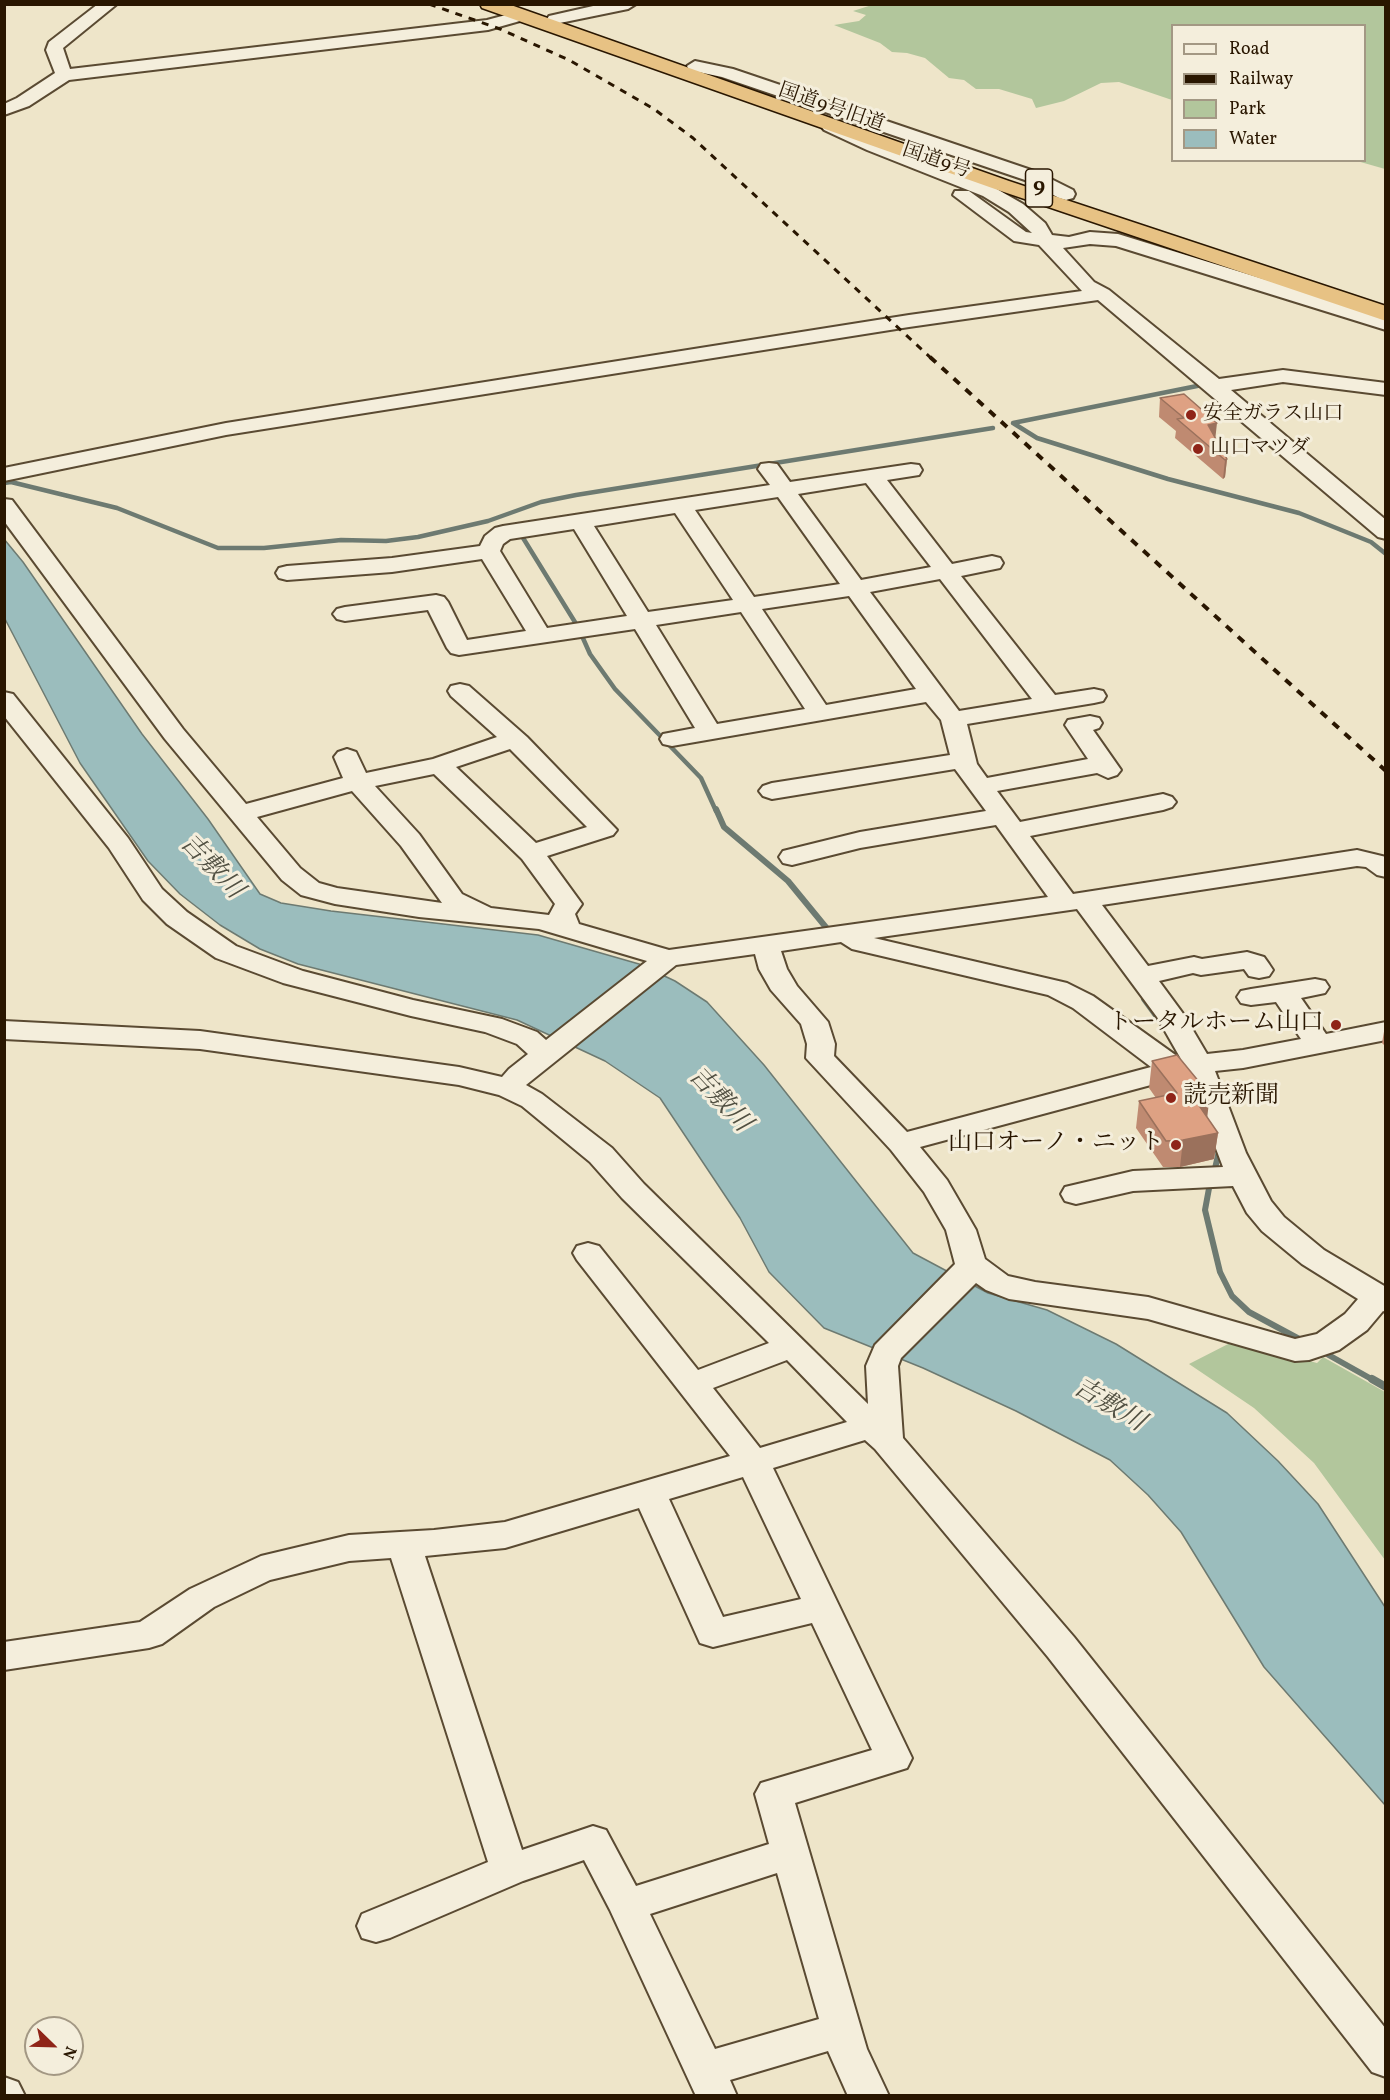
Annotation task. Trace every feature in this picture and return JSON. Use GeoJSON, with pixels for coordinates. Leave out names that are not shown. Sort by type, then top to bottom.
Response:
{"type":"FeatureCollection","features":[{"type":"Feature","properties":{"kind":"highway","name":"国道9号"},"geometry":{"type":"LineString","coordinates":[[489,4],[555,19],[695,66],[932,153],[1386,302]]}},
{"type":"Feature","properties":{"kind":"highway","name":"国道9号"},"geometry":{"type":"LineString","coordinates":[[518,10],[825,129],[1386,314]]}},
{"type":"Feature","properties":{"kind":"street"},"geometry":{"type":"LineString","coordinates":[[64,75],[54,50],[55,46],[109,4]]}},
{"type":"Feature","properties":{"kind":"street"},"geometry":{"type":"LineString","coordinates":[[555,19],[628,4]]}},
{"type":"Feature","properties":{"kind":"street"},"geometry":{"type":"LineString","coordinates":[[4,110],[23,102],[64,75],[488,25],[518,10]]}},
{"type":"Feature","properties":{"kind":"street","name":"国道9号旧道"},"geometry":{"type":"LineString","coordinates":[[695,66],[727,73],[1030,176],[1066,194]]}},
{"type":"Feature","properties":{"kind":"street","name":"国道9号旧道"},"geometry":{"type":"LineString","coordinates":[[825,129],[989,192],[1027,217],[1087,286],[1102,294],[1215,386],[1386,532]]}},
{"type":"Feature","properties":{"kind":"street"},"geometry":{"type":"LineString","coordinates":[[1069,243],[1077,216]]}},
{"type":"Feature","properties":{"kind":"street"},"geometry":{"type":"LineString","coordinates":[[1046,241],[1069,243],[1102,238],[1133,243],[1386,324]]}},
{"type":"Feature","properties":{"kind":"street","name":"国道9号旧道"},"geometry":{"type":"LineString","coordinates":[[1069,243],[1072,259],[1099,285],[1102,294]]}},
{"type":"Feature","properties":{"kind":"street"},"geometry":{"type":"LineString","coordinates":[[4,476],[226,429],[909,321],[1102,294]]}},
{"type":"Feature","properties":{"kind":"street"},"geometry":{"type":"LineString","coordinates":[[1215,386],[1283,376],[1386,389]]}},
{"type":"Feature","properties":{"kind":"street"},"geometry":{"type":"LineString","coordinates":[[769,469],[932,694],[953,719],[964,760],[980,787],[1007,823],[1141,976],[1170,1015],[1186,1067],[1258,1206],[1273,1224],[1313,1257],[1382,1300],[1328,1342],[1309,1349],[1295,1350],[1148,1308],[1009,1288],[968,1270]]}},
{"type":"Feature","properties":{"kind":"street"},"geometry":{"type":"LineString","coordinates":[[540,635],[489,551],[489,546],[503,533],[911,470]]}},
{"type":"Feature","properties":{"kind":"street"},"geometry":{"type":"LineString","coordinates":[[872,476],[1049,704]]}},
{"type":"Feature","properties":{"kind":"street"},"geometry":{"type":"LineString","coordinates":[[4,505],[174,734],[291,874],[310,890],[361,902],[541,921],[567,927],[662,962]]}},
{"type":"Feature","properties":{"kind":"street"},"geometry":{"type":"LineString","coordinates":[[681,505],[819,712]]}},
{"type":"Feature","properties":{"kind":"street"},"geometry":{"type":"LineString","coordinates":[[580,521],[710,732]]}},
{"type":"Feature","properties":{"kind":"street"},"geometry":{"type":"LineString","coordinates":[[287,573],[392,565],[489,551]]}},
{"type":"Feature","properties":{"kind":"street"},"geometry":{"type":"LineString","coordinates":[[345,614],[436,602],[459,648],[857,588],[992,563]]}},
{"type":"Feature","properties":{"kind":"street"},"geometry":{"type":"LineString","coordinates":[[460,691],[514,739],[604,830],[531,853]]}},
{"type":"Feature","properties":{"kind":"street"},"geometry":{"type":"LineString","coordinates":[[672,739],[932,694]]}},
{"type":"Feature","properties":{"kind":"street"},"geometry":{"type":"LineString","coordinates":[[953,719],[1094,696]]}},
{"type":"Feature","properties":{"kind":"street"},"geometry":{"type":"LineString","coordinates":[[4,699],[118,844],[152,894],[177,918],[226,952],[292,977],[411,1008],[492,1025],[527,1038],[546,1054]]}},
{"type":"Feature","properties":{"kind":"street"},"geometry":{"type":"LineString","coordinates":[[980,787],[1106,767],[1077,725]]}},
{"type":"Feature","properties":{"kind":"street"},"geometry":{"type":"LineString","coordinates":[[240,814],[358,782],[439,765],[514,739]]}},
{"type":"Feature","properties":{"kind":"street"},"geometry":{"type":"LineString","coordinates":[[347,757],[358,782],[410,840],[453,900],[493,916]]}},
{"type":"Feature","properties":{"kind":"street"},"geometry":{"type":"LineString","coordinates":[[772,791],[964,760]]}},
{"type":"Feature","properties":{"kind":"street"},"geometry":{"type":"LineString","coordinates":[[439,765],[531,853],[570,904],[562,914],[567,927]]}},
{"type":"Feature","properties":{"kind":"street"},"geometry":{"type":"LineString","coordinates":[[792,857],[860,840],[1163,802]]}},
{"type":"Feature","properties":{"kind":"street"},"geometry":{"type":"LineString","coordinates":[[509,1089],[519,1075],[662,962],[765,944],[1075,902],[1357,858],[1373,860],[1386,869]]}},
{"type":"Feature","properties":{"kind":"street"},"geometry":{"type":"LineString","coordinates":[[845,934],[862,943],[1057,989],[1083,1002],[1186,1067]]}},
{"type":"Feature","properties":{"kind":"street"},"geometry":{"type":"LineString","coordinates":[[765,944],[772,969],[786,990],[814,1022],[821,1044],[820,1058],[901,1143],[947,1204],[961,1230],[968,1270]]}},
{"type":"Feature","properties":{"kind":"street"},"geometry":{"type":"LineString","coordinates":[[1141,976],[1194,965],[1201,967],[1246,960],[1254,963],[1259,970]]}},
{"type":"Feature","properties":{"kind":"street"},"geometry":{"type":"LineString","coordinates":[[1251,997],[1315,987]]}},
{"type":"Feature","properties":{"kind":"street"},"geometry":{"type":"LineString","coordinates":[[1283,993],[1319,1044]]}},
{"type":"Feature","properties":{"kind":"street"},"geometry":{"type":"LineString","coordinates":[[4,1030],[200,1040],[459,1076],[509,1089],[532,1100],[601,1155],[633,1191],[879,1434],[1061,1647],[1386,2060]]}},
{"type":"Feature","properties":{"kind":"street"},"geometry":{"type":"LineString","coordinates":[[901,1143],[1186,1067],[1243,1059],[1386,1031]]}},
{"type":"Feature","properties":{"kind":"street"},"geometry":{"type":"LineString","coordinates":[[1076,1194],[1133,1181],[1242,1176]]}},
{"type":"Feature","properties":{"kind":"street"},"geometry":{"type":"LineString","coordinates":[[588,1252],[753,1462],[894,1758],[774,1794],[847,2049],[869,2096]]}},
{"type":"Feature","properties":{"kind":"street"},"geometry":{"type":"LineString","coordinates":[[879,1434],[882,1366],[886,1353],[968,1270]]}},
{"type":"Feature","properties":{"kind":"street"},"geometry":{"type":"LineString","coordinates":[[710,1378],[792,1346]]}},
{"type":"Feature","properties":{"kind":"street"},"geometry":{"type":"LineString","coordinates":[[6,1654],[149,1634],[202,1598],[261,1569],[349,1548],[505,1535],[753,1462],[879,1434]]}},
{"type":"Feature","properties":{"kind":"street"},"geometry":{"type":"LineString","coordinates":[[649,1493],[713,1633],[822,1607]]}},
{"type":"Feature","properties":{"kind":"street"},"geometry":{"type":"LineString","coordinates":[[404,1545],[510,1870]]}},
{"type":"Feature","properties":{"kind":"street"},"geometry":{"type":"LineString","coordinates":[[376,1926],[510,1870],[593,1841],[627,1905],[711,2083],[842,2030]]}},
{"type":"Feature","properties":{"kind":"street"},"geometry":{"type":"LineString","coordinates":[[627,1905],[791,1853]]}},
{"type":"Feature","properties":{"kind":"green space"},"geometry":{"type":"Polygon","coordinates":[[[872,5],[1385,5],[1385,169],[1360,162],[1366,162],[1366,24],[1171,24],[1171,100],[1119,82],[1101,83],[1064,101],[1036,108],[1032,99],[999,89],[976,89],[964,80],[949,78],[925,58],[892,52],[880,43],[834,25],[859,21],[866,15],[853,11],[872,5]]]}},
{"type":"Feature","properties":{"kind":"green space"},"geometry":{"type":"Polygon","coordinates":[[[1234,1341],[1317,1363],[1323,1357],[1385,1392],[1385,1560],[1314,1463],[1254,1408],[1189,1364],[1234,1341]]]}},
{"type":"Feature","properties":{"kind":"water","name":"吉敷川"},"geometry":{"type":"Polygon","coordinates":[[[4,539],[23,562],[142,734],[208,819],[260,894],[281,903],[331,911],[538,935],[639,964],[675,981],[707,1002],[764,1065],[913,1253],[988,1293],[1047,1310],[1116,1344],[1227,1413],[1278,1461],[1318,1504],[1385,1607],[1385,1805],[1264,1667],[1181,1532],[1148,1495],[1110,1460],[1016,1411],[923,1368],[824,1328],[769,1272],[740,1218],[660,1098],[605,1061],[517,1020],[298,964],[260,949],[220,925],[180,894],[148,861],[80,763],[5,619],[4,539]]]}},
{"type":"Feature","properties":{"kind":"building"},"geometry":{"type":"Polygon","coordinates":[[[1184,394],[1217,423],[1208,425],[1227,459],[1225,460],[1177,419],[1184,418],[1160,398],[1184,394]]]}},
{"type":"Feature","properties":{"kind":"building"},"geometry":{"type":"Polygon","coordinates":[[[1177,1055],[1200,1083],[1198,1084],[1209,1102],[1198,1104],[1218,1133],[1166,1141],[1139,1101],[1177,1093],[1152,1061],[1177,1055]]]}},
{"type":"Feature","properties":{"kind":"waterway"},"geometry":{"type":"LineString","coordinates":[[1207,384],[1013,423],[1037,438],[1168,479],[1299,513],[1371,542],[1386,554]]}},
{"type":"Feature","properties":{"kind":"waterway"},"geometry":{"type":"LineString","coordinates":[[4,483],[11,482],[117,508],[218,548],[264,548],[341,540],[386,541],[418,537],[488,521],[541,502],[576,495],[993,428]]}},
{"type":"Feature","properties":{"kind":"waterway"},"geometry":{"type":"LineString","coordinates":[[520,533],[578,627]]}},
{"type":"Feature","properties":{"kind":"waterway"},"geometry":{"type":"LineString","coordinates":[[582,636],[590,654],[615,689],[701,778],[716,811]]}},
{"type":"Feature","properties":{"kind":"waterway"},"geometry":{"type":"LineString","coordinates":[[716,809],[724,827],[788,881],[829,931]]}},
{"type":"Feature","properties":{"kind":"waterway"},"geometry":{"type":"LineString","coordinates":[[1144,999],[1163,1025]]}},
{"type":"Feature","properties":{"kind":"waterway"},"geometry":{"type":"LineString","coordinates":[[1214,1173],[1219,1151]]}},
{"type":"Feature","properties":{"kind":"waterway"},"geometry":{"type":"LineString","coordinates":[[1210,1183],[1205,1210],[1220,1272],[1232,1296],[1249,1312],[1303,1341]]}},
{"type":"Feature","properties":{"kind":"waterway"},"geometry":{"type":"LineString","coordinates":[[1325,1353],[1375,1381]]}},
{"type":"Feature","properties":{"kind":"waterway"},"geometry":{"type":"LineString","coordinates":[[1372,1379],[1386,1387]]}},
{"type":"Feature","properties":{"kind":"railway"},"geometry":{"type":"LineString","coordinates":[[429,4],[500,29],[569,60],[654,109],[693,138],[932,359]]}},
{"type":"Feature","properties":{"kind":"railway"},"geometry":{"type":"LineString","coordinates":[[930,357],[1386,771]]}},
{"type":"Feature","properties":{"kind":"place","name":"安全ガラス山口"},"geometry":{"type":"Point","coordinates":[1191,415]}},
{"type":"Feature","properties":{"kind":"place","name":"山口マツダ"},"geometry":{"type":"Point","coordinates":[1198,449]}},
{"type":"Feature","properties":{"kind":"place","name":"トータルホーム山口"},"geometry":{"type":"Point","coordinates":[1336,1025]}},
{"type":"Feature","properties":{"kind":"place","name":"読売新聞"},"geometry":{"type":"Point","coordinates":[1171,1098]}},
{"type":"Feature","properties":{"kind":"place","name":"山口オーノ・ニット"},"geometry":{"type":"Point","coordinates":[1176,1145]}}]}
